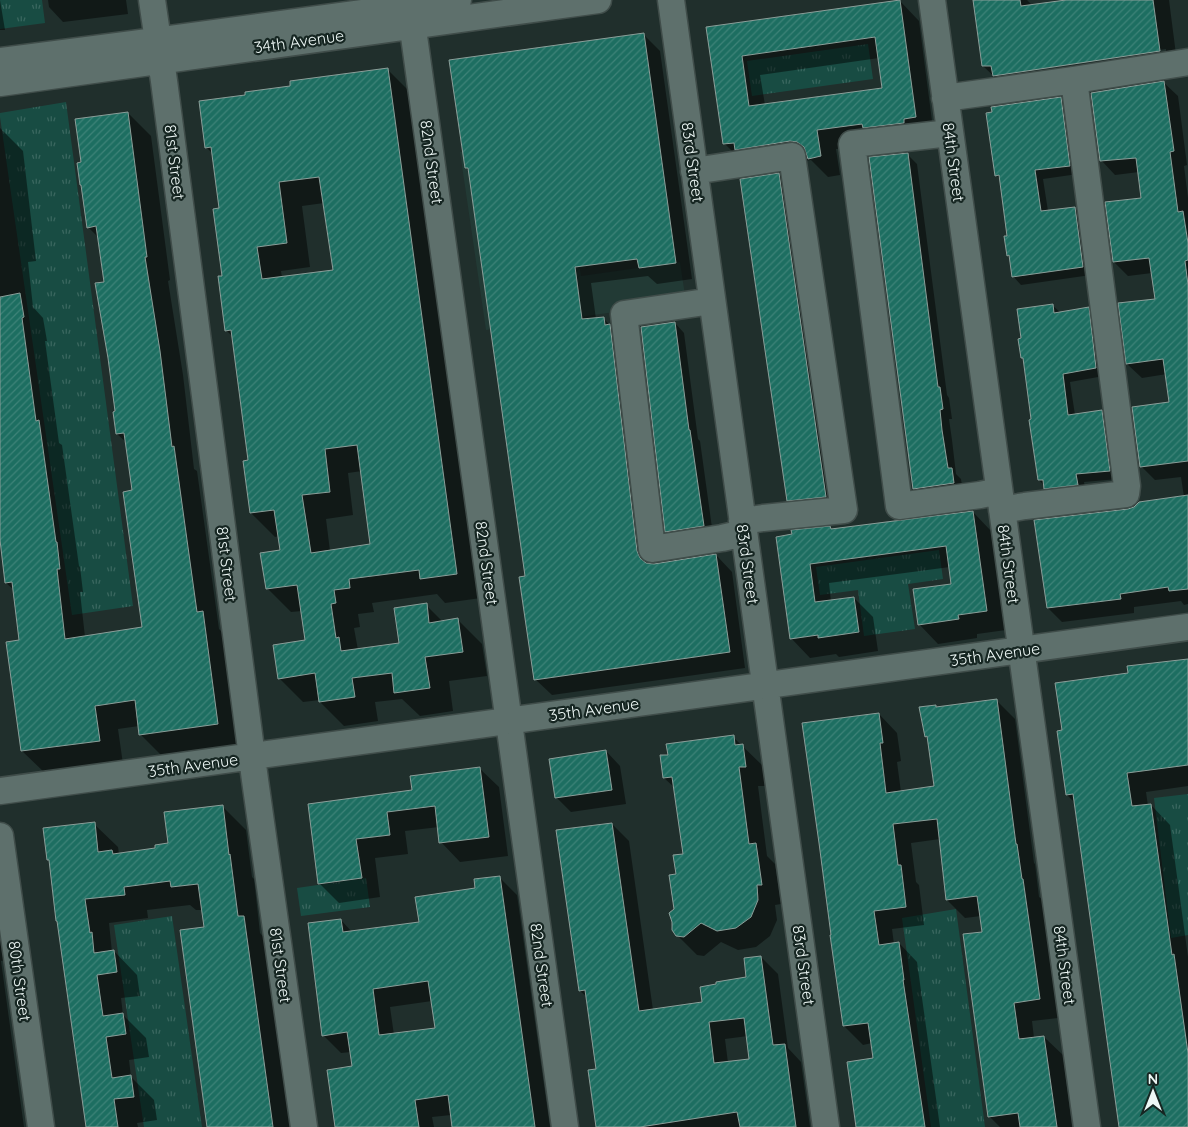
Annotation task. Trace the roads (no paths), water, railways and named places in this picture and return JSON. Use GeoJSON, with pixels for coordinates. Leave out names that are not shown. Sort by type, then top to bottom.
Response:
{"type":"FeatureCollection","features":[{"type":"Feature","properties":{"kind":"street","name":"81st Street"},"geometry":{"type":"LineString","coordinates":[[152,0],[252,756],[304,1127]]}},
{"type":"Feature","properties":{"kind":"street","name":"34th Avenue"},"geometry":{"type":"LineString","coordinates":[[0,83],[160,51],[410,11],[458,0]]}},
{"type":"Feature","properties":{"kind":"street","name":"34th Avenue"},"geometry":{"type":"LineString","coordinates":[[410,11],[598,0]]}},
{"type":"Feature","properties":{"kind":"street","name":"83rd Street"},"geometry":{"type":"LineString","coordinates":[[672,0],[826,1127]]}},
{"type":"Feature","properties":{"kind":"street","name":"84th Street"},"geometry":{"type":"LineString","coordinates":[[932,0],[1087,1127]]}},
{"type":"Feature","properties":{"kind":"street","name":"82nd Street"},"geometry":{"type":"LineString","coordinates":[[410,11],[565,1127]]}},
{"type":"Feature","properties":{"kind":"street","name":"34th Avenue"},"geometry":{"type":"LineString","coordinates":[[0,60],[160,51]]}},
{"type":"Feature","properties":{"kind":"street"},"geometry":{"type":"LineString","coordinates":[[945,98],[1188,62]]}},
{"type":"Feature","properties":{"kind":"street"},"geometry":{"type":"LineString","coordinates":[[950,133],[852,144],[899,506],[980,495],[1025,506],[1126,494],[1127,486],[1074,80]]}},
{"type":"Feature","properties":{"kind":"street"},"geometry":{"type":"LineString","coordinates":[[694,170],[792,156],[844,510],[763,518],[722,538],[652,549],[624,314],[712,301]]}},
{"type":"Feature","properties":{"kind":"street","name":"35th Avenue"},"geometry":{"type":"LineString","coordinates":[[0,791],[1188,627]]}},
{"type":"Feature","properties":{"kind":"street","name":"80th Street"},"geometry":{"type":"LineString","coordinates":[[0,836],[41,1127]]}}]}
